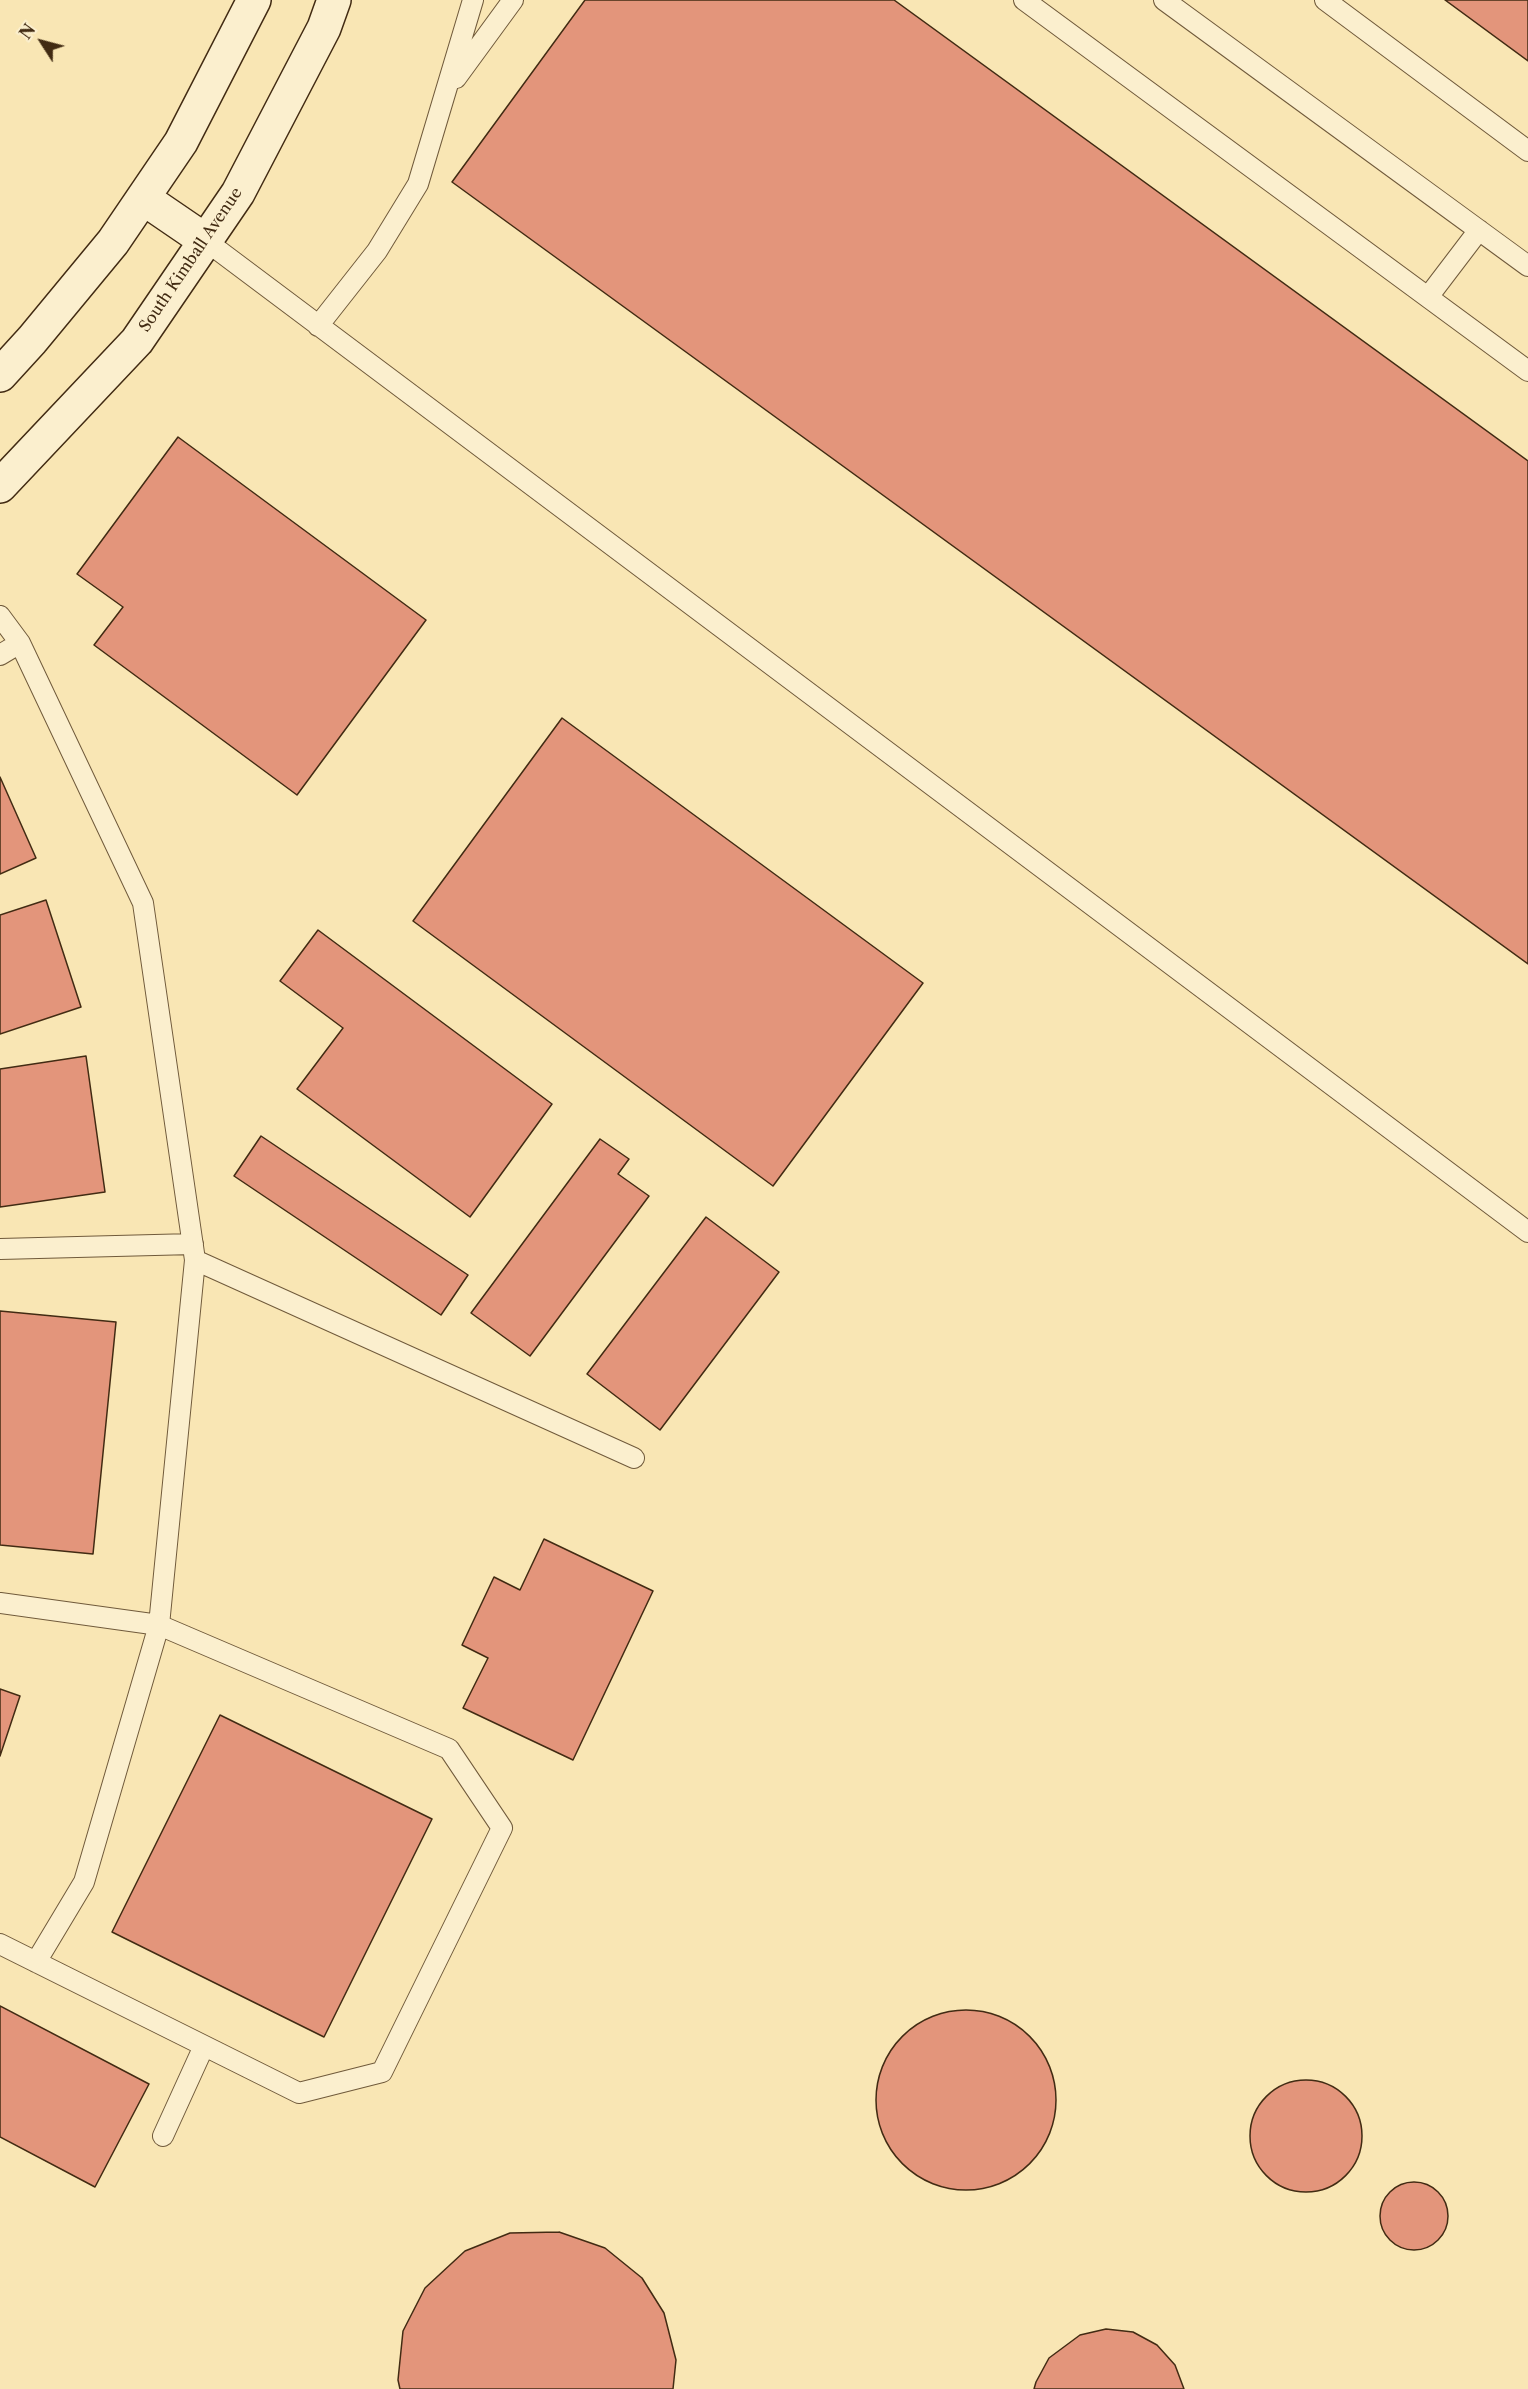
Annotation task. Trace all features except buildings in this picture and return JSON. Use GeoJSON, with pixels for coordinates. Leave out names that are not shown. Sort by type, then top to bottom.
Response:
{"type":"FeatureCollection","features":[{"type":"Feature","properties":{"kind":"main road"},"geometry":{"type":"LineString","coordinates":[[0,375],[113,242],[181,142],[254,0]]}},
{"type":"Feature","properties":{"kind":"main road","name":"South Kimball Avenue"},"geometry":{"type":"LineString","coordinates":[[0,486],[137,341],[206,241],[238,193],[324,28],[333,0]]}},
{"type":"Feature","properties":{"kind":"main road"},"geometry":{"type":"LineString","coordinates":[[143,198],[206,241]]}},
{"type":"Feature","properties":{"kind":"lane"},"geometry":{"type":"LineString","coordinates":[[318,326],[377,251],[418,184],[473,0]]}},
{"type":"Feature","properties":{"kind":"lane"},"geometry":{"type":"LineString","coordinates":[[447,90],[513,0]]}},
{"type":"Feature","properties":{"kind":"lane"},"geometry":{"type":"LineString","coordinates":[[1024,0],[1528,371]]}},
{"type":"Feature","properties":{"kind":"lane"},"geometry":{"type":"LineString","coordinates":[[1164,0],[1528,266]]}},
{"type":"Feature","properties":{"kind":"lane"},"geometry":{"type":"LineString","coordinates":[[1325,0],[1528,151]]}},
{"type":"Feature","properties":{"kind":"lane"},"geometry":{"type":"LineString","coordinates":[[1428,297],[1479,230]]}},
{"type":"Feature","properties":{"kind":"lane"},"geometry":{"type":"LineString","coordinates":[[206,241],[1528,1232]]}},
{"type":"Feature","properties":{"kind":"lane"},"geometry":{"type":"LineString","coordinates":[[0,616],[20,644],[143,903],[194,1252],[159,1626],[84,1882],[36,1962]]}},
{"type":"Feature","properties":{"kind":"lane"},"geometry":{"type":"LineString","coordinates":[[0,655],[20,644]]}},
{"type":"Feature","properties":{"kind":"lane"},"geometry":{"type":"LineString","coordinates":[[0,1249],[194,1252],[634,1458]]}},
{"type":"Feature","properties":{"kind":"lane"},"geometry":{"type":"LineString","coordinates":[[0,1603],[159,1626],[449,1749],[502,1828],[382,2072],[299,2093],[0,1944]]}},
{"type":"Feature","properties":{"kind":"lane"},"geometry":{"type":"LineString","coordinates":[[163,2136],[204,2046]]}}]}
